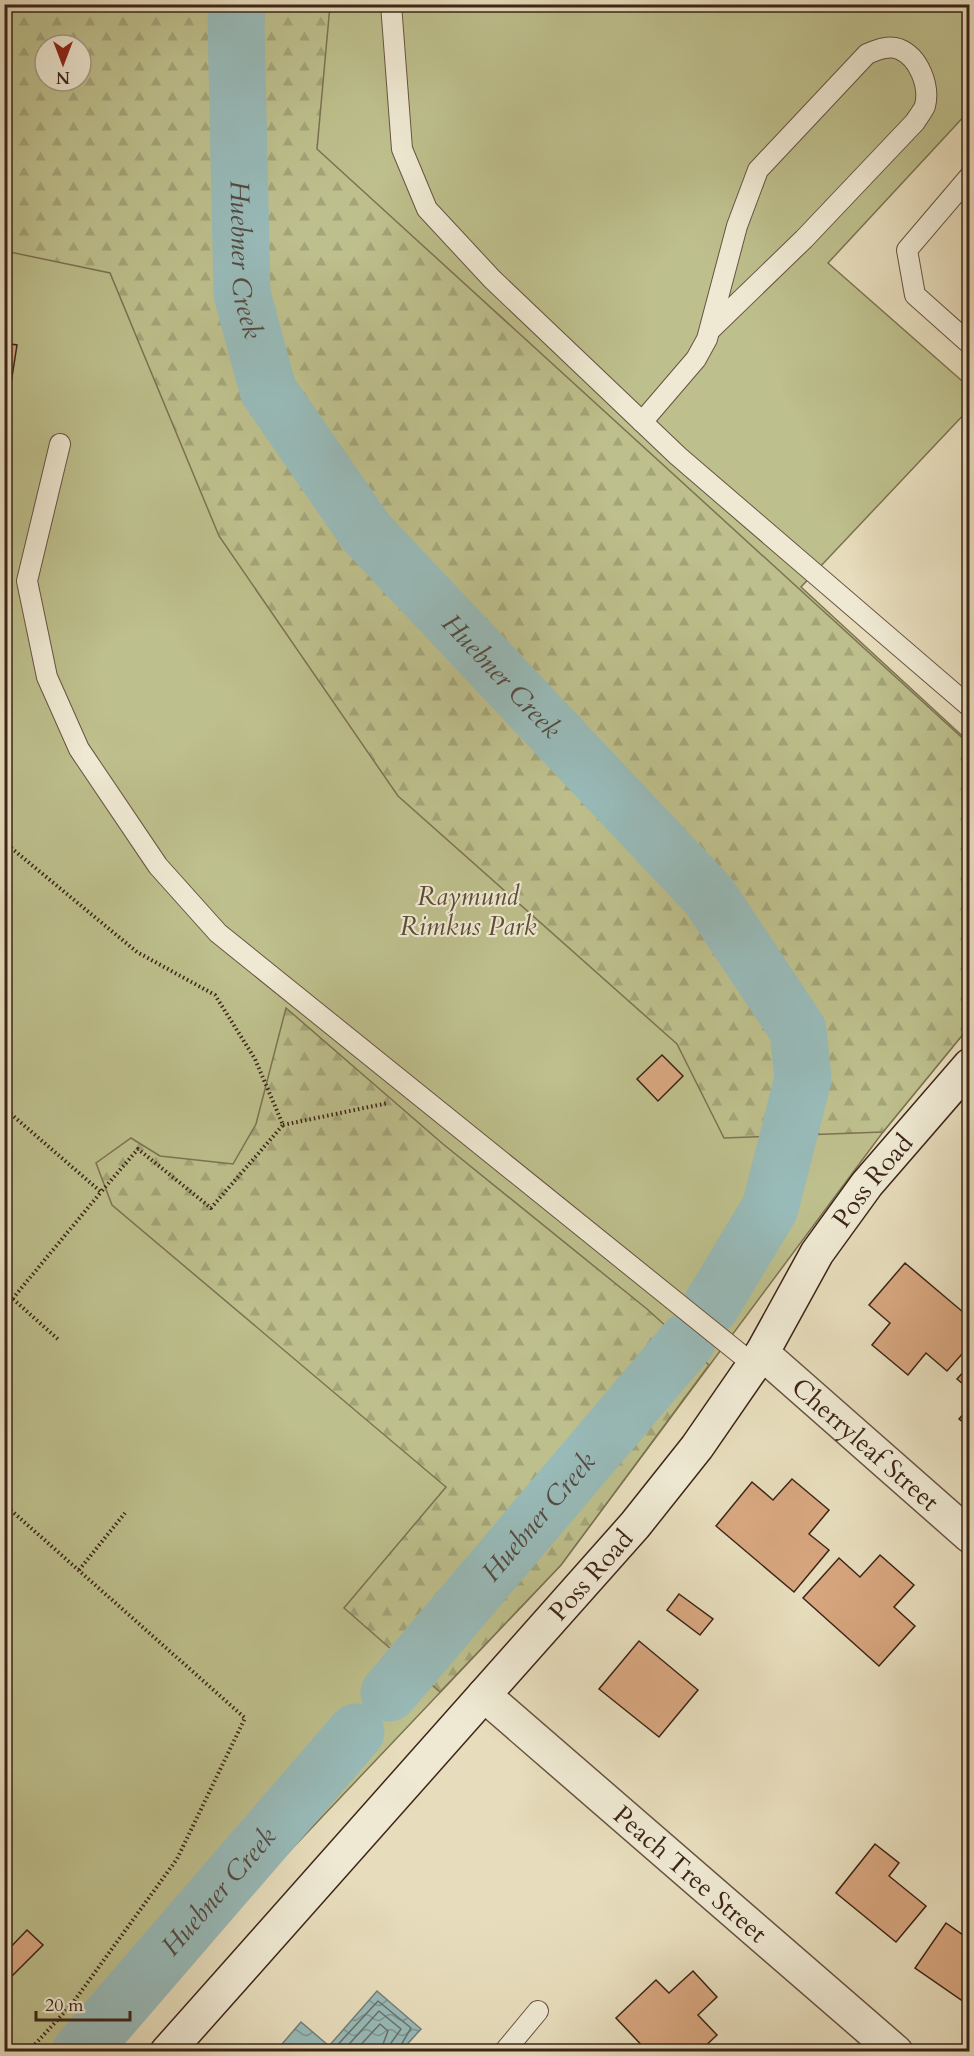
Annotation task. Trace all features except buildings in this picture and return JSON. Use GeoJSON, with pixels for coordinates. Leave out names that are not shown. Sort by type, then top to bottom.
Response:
{"type":"FeatureCollection","features":[{"type":"Feature","properties":{"kind":"street","name":"Poss Road"},"geometry":{"type":"LineString","coordinates":[[167,2052],[636,1525],[697,1448],[758,1359],[817,1253],[867,1184],[969,1065]]}},
{"type":"Feature","properties":{"kind":"street","name":"Cherryleaf Street"},"geometry":{"type":"LineString","coordinates":[[758,1359],[969,1536]]}},
{"type":"Feature","properties":{"kind":"street","name":"Peach Tree Street"},"geometry":{"type":"LineString","coordinates":[[484,1695],[897,2052]]}},
{"type":"Feature","properties":{"kind":"lane"},"geometry":{"type":"LineString","coordinates":[[391,4],[402,149],[427,209],[492,279],[642,422],[713,487],[969,707]]}},
{"type":"Feature","properties":{"kind":"lane"},"geometry":{"type":"LineString","coordinates":[[642,422],[696,359],[710,330],[737,226],[758,170],[867,54],[883,48],[899,49],[915,61],[925,85],[925,106],[915,122],[804,239],[710,330]]}},
{"type":"Feature","properties":{"kind":"lane"},"geometry":{"type":"LineString","coordinates":[[969,176],[907,250],[915,295],[969,344]]}},
{"type":"Feature","properties":{"kind":"lane"},"geometry":{"type":"LineString","coordinates":[[60,444],[27,581],[47,677],[79,749],[158,866],[218,933],[421,1096],[758,1359]]}},
{"type":"Feature","properties":{"kind":"lane"},"geometry":{"type":"LineString","coordinates":[[504,2052],[538,2011]]}},
{"type":"Feature","properties":{"kind":"path"},"geometry":{"type":"LineString","coordinates":[[4,842],[137,952],[215,995],[255,1059],[283,1125]]}},
{"type":"Feature","properties":{"kind":"path"},"geometry":{"type":"LineString","coordinates":[[4,1309],[138,1149],[211,1208],[283,1125],[421,1096]]}},
{"type":"Feature","properties":{"kind":"path"},"geometry":{"type":"LineString","coordinates":[[4,1108],[101,1192]]}},
{"type":"Feature","properties":{"kind":"path"},"geometry":{"type":"LineString","coordinates":[[13,1299],[60,1341]]}},
{"type":"Feature","properties":{"kind":"path"},"geometry":{"type":"LineString","coordinates":[[4,1504],[245,1718],[177,1859],[72,2004],[28,2052]]}},
{"type":"Feature","properties":{"kind":"path"},"geometry":{"type":"LineString","coordinates":[[79,1570],[125,1513]]}},
{"type":"Feature","properties":{"kind":"green space"},"geometry":{"type":"Polygon","coordinates":[[[4,5],[330,5],[317,149],[969,744],[969,1027],[883,1132],[724,1138],[677,1044],[398,796],[219,536],[110,273],[5,251],[4,5]]]}},
{"type":"Feature","properties":{"kind":"green space","name":"Raymund Rimkus Park"},"geometry":{"type":"Polygon","coordinates":[[[5,5],[969,5],[969,111],[828,263],[969,387],[969,409],[801,587],[969,742],[969,1027],[883,1132],[561,1565],[100,2051],[5,2052],[5,5]]]}},
{"type":"Feature","properties":{"kind":"green space"},"geometry":{"type":"Polygon","coordinates":[[[286,1008],[443,1144],[647,1309],[709,1365],[561,1565],[440,1692],[344,1608],[446,1487],[112,1205],[96,1163],[131,1138],[160,1156],[233,1164],[256,1124],[286,1008]]]}},
{"type":"Feature","properties":{"kind":"water"},"geometry":{"type":"Polygon","coordinates":[[[377,1991],[421,2029],[401,2051],[276,2051],[301,2022],[329,2046],[377,1991]]]}},
{"type":"Feature","properties":{"kind":"waterway","name":"Huebner Creek"},"geometry":{"type":"LineString","coordinates":[[238,4],[236,22],[242,294],[268,390],[366,532],[709,896],[798,1030],[803,1079],[770,1208],[711,1306]]}},
{"type":"Feature","properties":{"kind":"waterway","name":"Huebner Creek"},"geometry":{"type":"LineString","coordinates":[[389,1693],[687,1341]]}},
{"type":"Feature","properties":{"kind":"waterway","name":"Huebner Creek"},"geometry":{"type":"LineString","coordinates":[[80,2052],[356,1732]]}}]}
